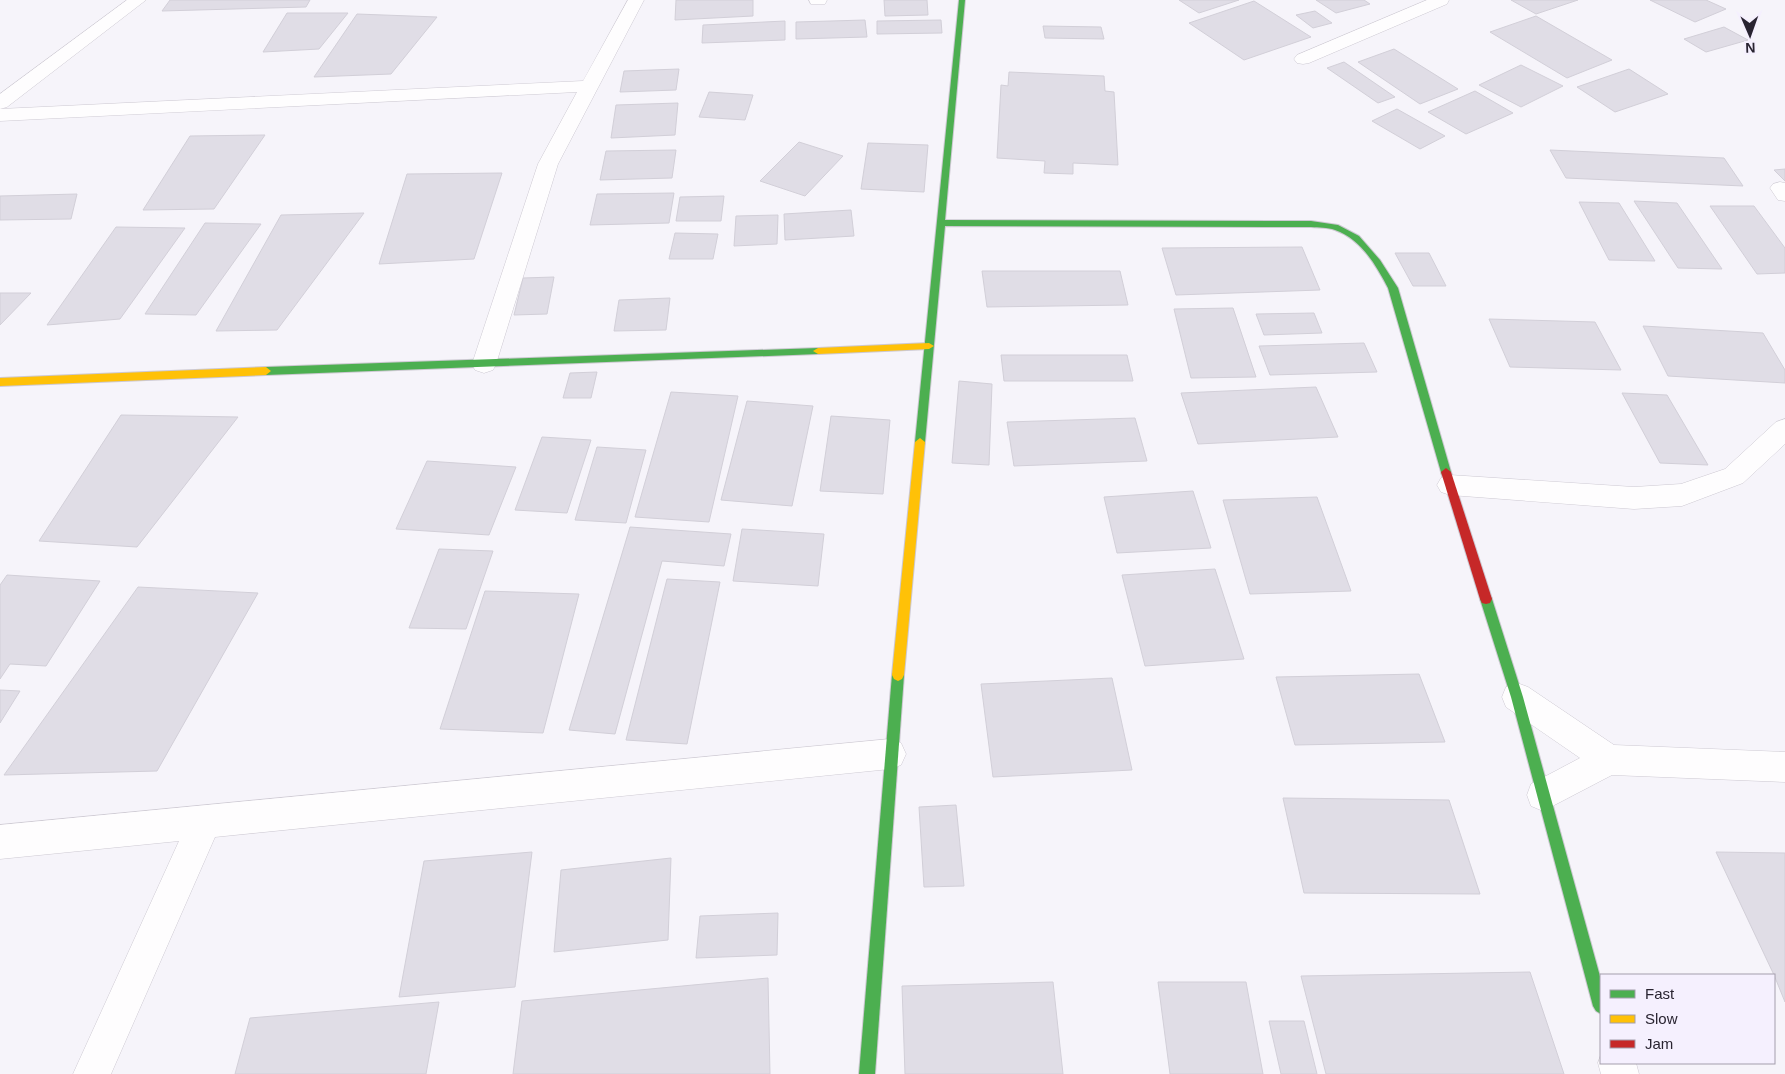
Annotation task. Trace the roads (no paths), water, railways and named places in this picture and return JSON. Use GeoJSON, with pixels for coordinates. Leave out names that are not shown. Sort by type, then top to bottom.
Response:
{"type":"FeatureCollection","features":[{"type":"Feature","properties":{"kind":"street"},"geometry":{"type":"LineString","coordinates":[[0,103],[138,0]]}},
{"type":"Feature","properties":{"kind":"street"},"geometry":{"type":"LineString","coordinates":[[484,364],[548,164],[636,0]]}},
{"type":"Feature","properties":{"kind":"street"},"geometry":{"type":"LineString","coordinates":[[867,1074],[890,754],[962,0]]}},
{"type":"Feature","properties":{"kind":"street"},"geometry":{"type":"LineString","coordinates":[[1303,59],[1440,0]]}},
{"type":"Feature","properties":{"kind":"street"},"geometry":{"type":"LineString","coordinates":[[0,115],[589,86]]}},
{"type":"Feature","properties":{"kind":"street"},"geometry":{"type":"LineString","coordinates":[[941,224],[1311,224],[1339,228],[1363,244],[1380,263],[1393,288],[1450,485],[1517,697],[1600,1002]]}},
{"type":"Feature","properties":{"kind":"street"},"geometry":{"type":"LineString","coordinates":[[0,382],[221,372],[688,358],[929,346]]}},
{"type":"Feature","properties":{"kind":"street"},"geometry":{"type":"LineString","coordinates":[[1450,485],[1634,498],[1682,495],[1734,476],[1785,429]]}},
{"type":"Feature","properties":{"kind":"street"},"geometry":{"type":"LineString","coordinates":[[1517,697],[1609,760]]}},
{"type":"Feature","properties":{"kind":"street"},"geometry":{"type":"LineString","coordinates":[[0,842],[890,754]]}},
{"type":"Feature","properties":{"kind":"street"},"geometry":{"type":"LineString","coordinates":[[1543,795],[1609,760],[1785,767]]}},
{"type":"Feature","properties":{"kind":"street"},"geometry":{"type":"LineString","coordinates":[[92,1074],[205,822]]}}]}
